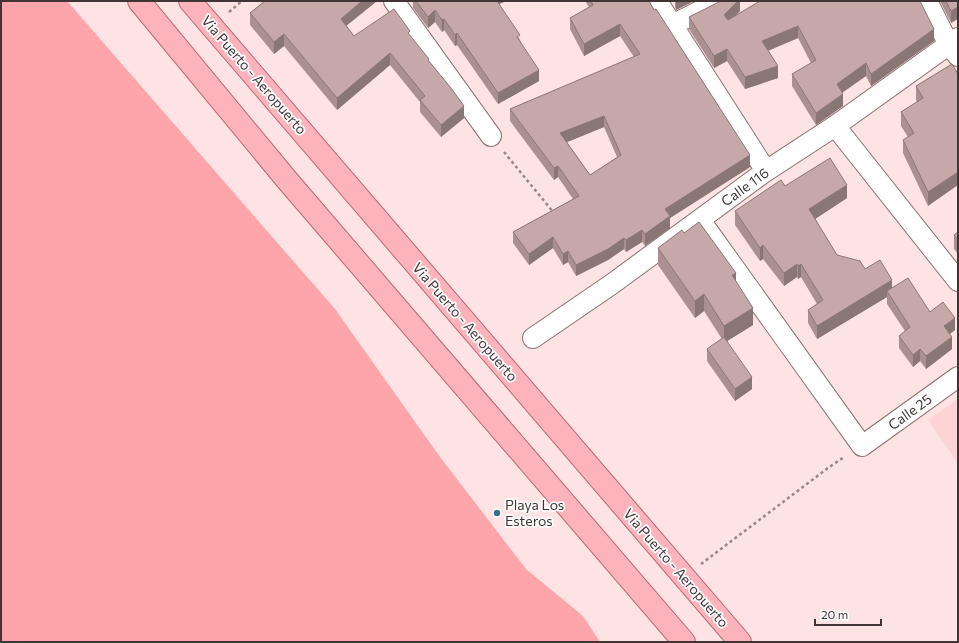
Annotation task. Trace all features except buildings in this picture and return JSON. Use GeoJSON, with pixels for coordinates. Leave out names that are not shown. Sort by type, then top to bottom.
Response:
{"type":"FeatureCollection","features":[{"type":"Feature","properties":{"kind":"main road"},"geometry":{"type":"LineString","coordinates":[[138,1],[293,186],[684,642]]}},
{"type":"Feature","properties":{"kind":"main road","name":"Via Puerto - Aeropuerto"},"geometry":{"type":"LineString","coordinates":[[190,1],[740,642]]}},
{"type":"Feature","properties":{"kind":"street"},"geometry":{"type":"LineString","coordinates":[[394,1],[491,136]]}},
{"type":"Feature","properties":{"kind":"street"},"geometry":{"type":"LineString","coordinates":[[657,1],[766,171]]}},
{"type":"Feature","properties":{"kind":"street"},"geometry":{"type":"LineString","coordinates":[[672,25],[720,1]]}},
{"type":"Feature","properties":{"kind":"street"},"geometry":{"type":"LineString","coordinates":[[927,1],[955,46]]}},
{"type":"Feature","properties":{"kind":"street","name":"Calle 116"},"geometry":{"type":"LineString","coordinates":[[533,338],[700,220],[766,171],[955,46]]}},
{"type":"Feature","properties":{"kind":"street"},"geometry":{"type":"LineString","coordinates":[[835,126],[958,281]]}},
{"type":"Feature","properties":{"kind":"street"},"geometry":{"type":"LineString","coordinates":[[700,220],[862,446]]}},
{"type":"Feature","properties":{"kind":"street","name":"Calle 25"},"geometry":{"type":"LineString","coordinates":[[862,446],[958,377]]}},
{"type":"Feature","properties":{"kind":"path"},"geometry":{"type":"LineString","coordinates":[[491,136],[556,216]]}},
{"type":"Feature","properties":{"kind":"path"},"geometry":{"type":"LineString","coordinates":[[684,576],[828,468],[862,446]]}},
{"type":"Feature","properties":{"kind":"shaded area"},"geometry":{"type":"Polygon","coordinates":[[[1,1],[67,1],[335,309],[440,457],[526,569],[583,616],[600,642],[1,642],[1,1]]]}},
{"type":"Feature","properties":{"kind":"shaded area"},"geometry":{"type":"Polygon","coordinates":[[[958,399],[958,463],[928,420],[958,399]]]}},
{"type":"Feature","properties":{"kind":"place","name":"Playa Los Esteros"},"geometry":{"type":"Point","coordinates":[497,513]}}]}
